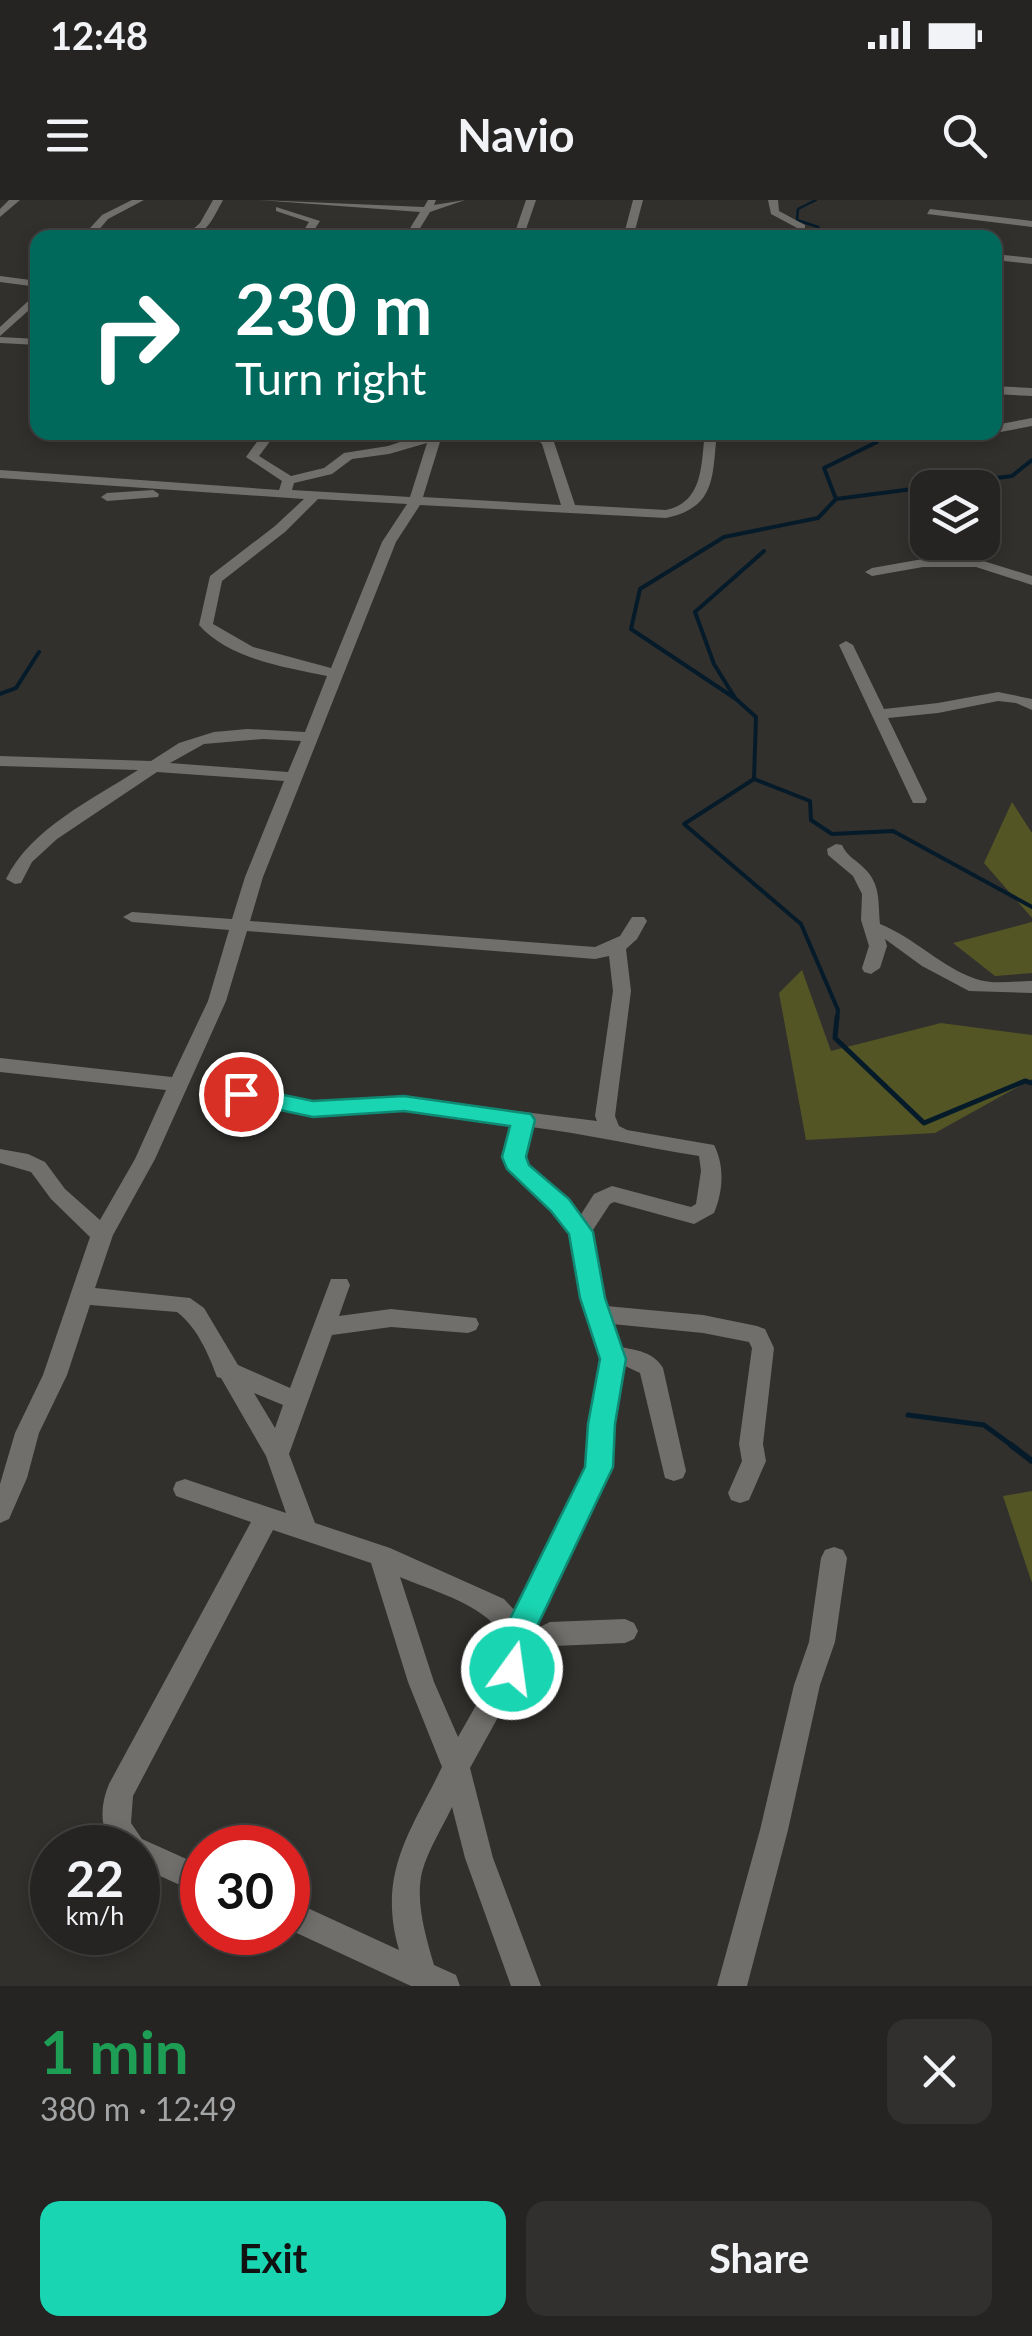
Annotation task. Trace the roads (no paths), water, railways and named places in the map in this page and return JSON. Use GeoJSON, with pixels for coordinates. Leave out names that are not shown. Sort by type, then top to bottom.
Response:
{"type":"FeatureCollection","features":[{"type":"Feature","properties":{"kind":"street"},"geometry":{"type":"LineString","coordinates":[[0,214],[15,200]]}},
{"type":"Feature","properties":{"kind":"street"},"geometry":{"type":"LineString","coordinates":[[93,230],[105,217],[138,200]]}},
{"type":"Feature","properties":{"kind":"street"},"geometry":{"type":"LineString","coordinates":[[199,230],[218,200]]}},
{"type":"Feature","properties":{"kind":"street"},"geometry":{"type":"LineString","coordinates":[[268,201],[430,205],[460,200]]}},
{"type":"Feature","properties":{"kind":"street"},"geometry":{"type":"LineString","coordinates":[[521,230],[531,200]]}},
{"type":"Feature","properties":{"kind":"street"},"geometry":{"type":"LineString","coordinates":[[630,230],[638,200]]}},
{"type":"Feature","properties":{"kind":"street"},"geometry":{"type":"LineString","coordinates":[[773,200],[774,212],[802,227]]}},
{"type":"Feature","properties":{"kind":"street"},"geometry":{"type":"LineString","coordinates":[[268,201],[290,215],[315,221]]}},
{"type":"Feature","properties":{"kind":"street"},"geometry":{"type":"LineString","coordinates":[[309,230],[328,202]]}},
{"type":"Feature","properties":{"kind":"street"},"geometry":{"type":"LineString","coordinates":[[415,230],[430,205]]}},
{"type":"Feature","properties":{"kind":"street"},"geometry":{"type":"LineString","coordinates":[[930,212],[1032,224]]}},
{"type":"Feature","properties":{"kind":"street"},"geometry":{"type":"LineString","coordinates":[[1002,258],[1032,261]]}},
{"type":"Feature","properties":{"kind":"street"},"geometry":{"type":"LineString","coordinates":[[0,279],[30,283]]}},
{"type":"Feature","properties":{"kind":"street"},"geometry":{"type":"LineString","coordinates":[[0,332],[30,303]]}},
{"type":"Feature","properties":{"kind":"street"},"geometry":{"type":"LineString","coordinates":[[0,340],[30,342]]}},
{"type":"Feature","properties":{"kind":"street"},"geometry":{"type":"LineString","coordinates":[[1002,390],[1032,392]]}},
{"type":"Feature","properties":{"kind":"street"},"geometry":{"type":"LineString","coordinates":[[1002,428],[1032,422]]}},
{"type":"Feature","properties":{"kind":"street"},"geometry":{"type":"LineString","coordinates":[[263,440],[252,458],[286,487],[314,496],[666,514],[691,508],[700,498],[710,440]]}},
{"type":"Feature","properties":{"kind":"street"},"geometry":{"type":"LineString","coordinates":[[107,497],[286,487],[328,471],[348,456],[413,440]]}},
{"type":"Feature","properties":{"kind":"street"},"geometry":{"type":"LineString","coordinates":[[0,1512],[8,1476],[56,1375],[102,1235],[145,1159],[217,1001],[254,877],[292,777],[389,542],[415,502],[436,440]]}},
{"type":"Feature","properties":{"kind":"street"},"geometry":{"type":"LineString","coordinates":[[545,440],[570,511]]}},
{"type":"Feature","properties":{"kind":"street"},"geometry":{"type":"LineString","coordinates":[[0,474],[195,490]]}},
{"type":"Feature","properties":{"kind":"street"},"geometry":{"type":"LineString","coordinates":[[549,509],[548,495],[556,475]]}},
{"type":"Feature","properties":{"kind":"street"},"geometry":{"type":"LineString","coordinates":[[314,496],[280,529],[215,579],[206,624],[211,631],[249,650],[337,674]]}},
{"type":"Feature","properties":{"kind":"street"},"geometry":{"type":"LineString","coordinates":[[872,572],[922,563],[978,564],[1032,581]]}},
{"type":"Feature","properties":{"kind":"street"},"geometry":{"type":"LineString","coordinates":[[846,646],[918,799]]}},
{"type":"Feature","properties":{"kind":"street"},"geometry":{"type":"LineString","coordinates":[[881,714],[992,696],[1020,697],[1032,704]]}},
{"type":"Feature","properties":{"kind":"street"},"geometry":{"type":"LineString","coordinates":[[15,879],[24,860],[51,835],[185,746],[204,738],[311,737]]}},
{"type":"Feature","properties":{"kind":"street"},"geometry":{"type":"LineString","coordinates":[[0,761],[292,777]]}},
{"type":"Feature","properties":{"kind":"street"},"geometry":{"type":"LineString","coordinates":[[836,848],[837,855],[866,882],[872,899],[872,926],[878,946],[872,968]]}},
{"type":"Feature","properties":{"kind":"street"},"geometry":{"type":"LineString","coordinates":[[132,917],[595,954],[617,949],[634,933],[638,921]]}},
{"type":"Feature","properties":{"kind":"street"},"geometry":{"type":"LineString","coordinates":[[872,926],[901,939],[930,962],[976,987],[1032,987]]}},
{"type":"Feature","properties":{"kind":"street"},"geometry":{"type":"LineString","coordinates":[[611,1130],[605,1116],[622,991],[617,949]]}},
{"type":"Feature","properties":{"kind":"street"},"geometry":{"type":"LineString","coordinates":[[0,1065],[178,1085]]}},
{"type":"Feature","properties":{"kind":"street"},"geometry":{"type":"LineString","coordinates":[[241,1094],[313,1109],[404,1104],[611,1130],[622,1136],[708,1150],[712,1163],[706,1208],[699,1214],[612,1194],[602,1199],[580,1232]]}},
{"type":"Feature","properties":{"kind":"street"},"geometry":{"type":"LineString","coordinates":[[434,1981],[410,1938],[408,1870],[519,1643],[599,1467],[601,1424],[612,1377],[611,1354],[586,1273],[580,1232],[560,1205],[519,1169],[514,1157],[523,1120]]}},
{"type":"Feature","properties":{"kind":"street"},"geometry":{"type":"LineString","coordinates":[[0,1156],[38,1167],[58,1194],[102,1235]]}},
{"type":"Feature","properties":{"kind":"street"},"geometry":{"type":"LineString","coordinates":[[277,1454],[339,1284]]}},
{"type":"Feature","properties":{"kind":"street"},"geometry":{"type":"LineString","coordinates":[[83,1296],[182,1304],[196,1314],[277,1454],[304,1528]]}},
{"type":"Feature","properties":{"kind":"street"},"geometry":{"type":"LineString","coordinates":[[600,1314],[703,1324],[757,1335],[763,1348],[751,1444],[754,1461],[740,1493]]}},
{"type":"Feature","properties":{"kind":"street"},"geometry":{"type":"LineString","coordinates":[[326,1326],[391,1318],[468,1324]]}},
{"type":"Feature","properties":{"kind":"street"},"geometry":{"type":"LineString","coordinates":[[611,1354],[636,1359],[651,1368],[674,1472]]}},
{"type":"Feature","properties":{"kind":"street"},"geometry":{"type":"LineString","coordinates":[[226,1370],[297,1401]]}},
{"type":"Feature","properties":{"kind":"street"},"geometry":{"type":"LineString","coordinates":[[186,1488],[381,1556],[495,1607],[519,1643]]}},
{"type":"Feature","properties":{"kind":"street"},"geometry":{"type":"LineString","coordinates":[[116,1825],[120,1794],[267,1517]]}},
{"type":"Feature","properties":{"kind":"street"},"geometry":{"type":"LineString","coordinates":[[381,1556],[420,1682],[456,1767],[479,1858],[526,1986]]}},
{"type":"Feature","properties":{"kind":"street"},"geometry":{"type":"LineString","coordinates":[[732,1986],[774,1830],[806,1685],[822,1642],[834,1558]]}},
{"type":"Feature","properties":{"kind":"street"},"geometry":{"type":"LineString","coordinates":[[519,1643],[550,1634],[624,1631]]}},
{"type":"Feature","properties":{"kind":"street"},"geometry":{"type":"LineString","coordinates":[[310,1924],[434,1981]]}},
{"type":"Feature","properties":{"kind":"waterway"},"geometry":{"type":"LineString","coordinates":[[816,200],[798,209],[797,220],[820,230]]}},
{"type":"Feature","properties":{"kind":"waterway"},"geometry":{"type":"LineString","coordinates":[[836,499],[824,468],[877,440]]}},
{"type":"Feature","properties":{"kind":"waterway"},"geometry":{"type":"LineString","coordinates":[[836,499],[1012,476],[1032,460]]}},
{"type":"Feature","properties":{"kind":"waterway"},"geometry":{"type":"LineString","coordinates":[[754,779],[756,717],[736,699],[631,629],[640,589],[724,537],[818,518],[836,499]]}},
{"type":"Feature","properties":{"kind":"waterway"},"geometry":{"type":"LineString","coordinates":[[735,698],[714,664],[695,612],[764,551]]}},
{"type":"Feature","properties":{"kind":"waterway"},"geometry":{"type":"LineString","coordinates":[[0,694],[16,688],[39,652]]}},
{"type":"Feature","properties":{"kind":"waterway"},"geometry":{"type":"LineString","coordinates":[[754,779],[810,801],[811,820],[832,834],[893,831],[1032,907]]}},
{"type":"Feature","properties":{"kind":"waterway"},"geometry":{"type":"LineString","coordinates":[[754,779],[684,824],[801,924],[838,1010],[837,1020]]}},
{"type":"Feature","properties":{"kind":"waterway"},"geometry":{"type":"LineString","coordinates":[[837,1017],[835,1038],[924,1123],[1025,1081],[1032,1083]]}},
{"type":"Feature","properties":{"kind":"waterway"},"geometry":{"type":"LineString","coordinates":[[908,1415],[984,1425],[1014,1447]]}},
{"type":"Feature","properties":{"kind":"waterway"},"geometry":{"type":"LineString","coordinates":[[1011,1445],[1032,1461]]}}]}
